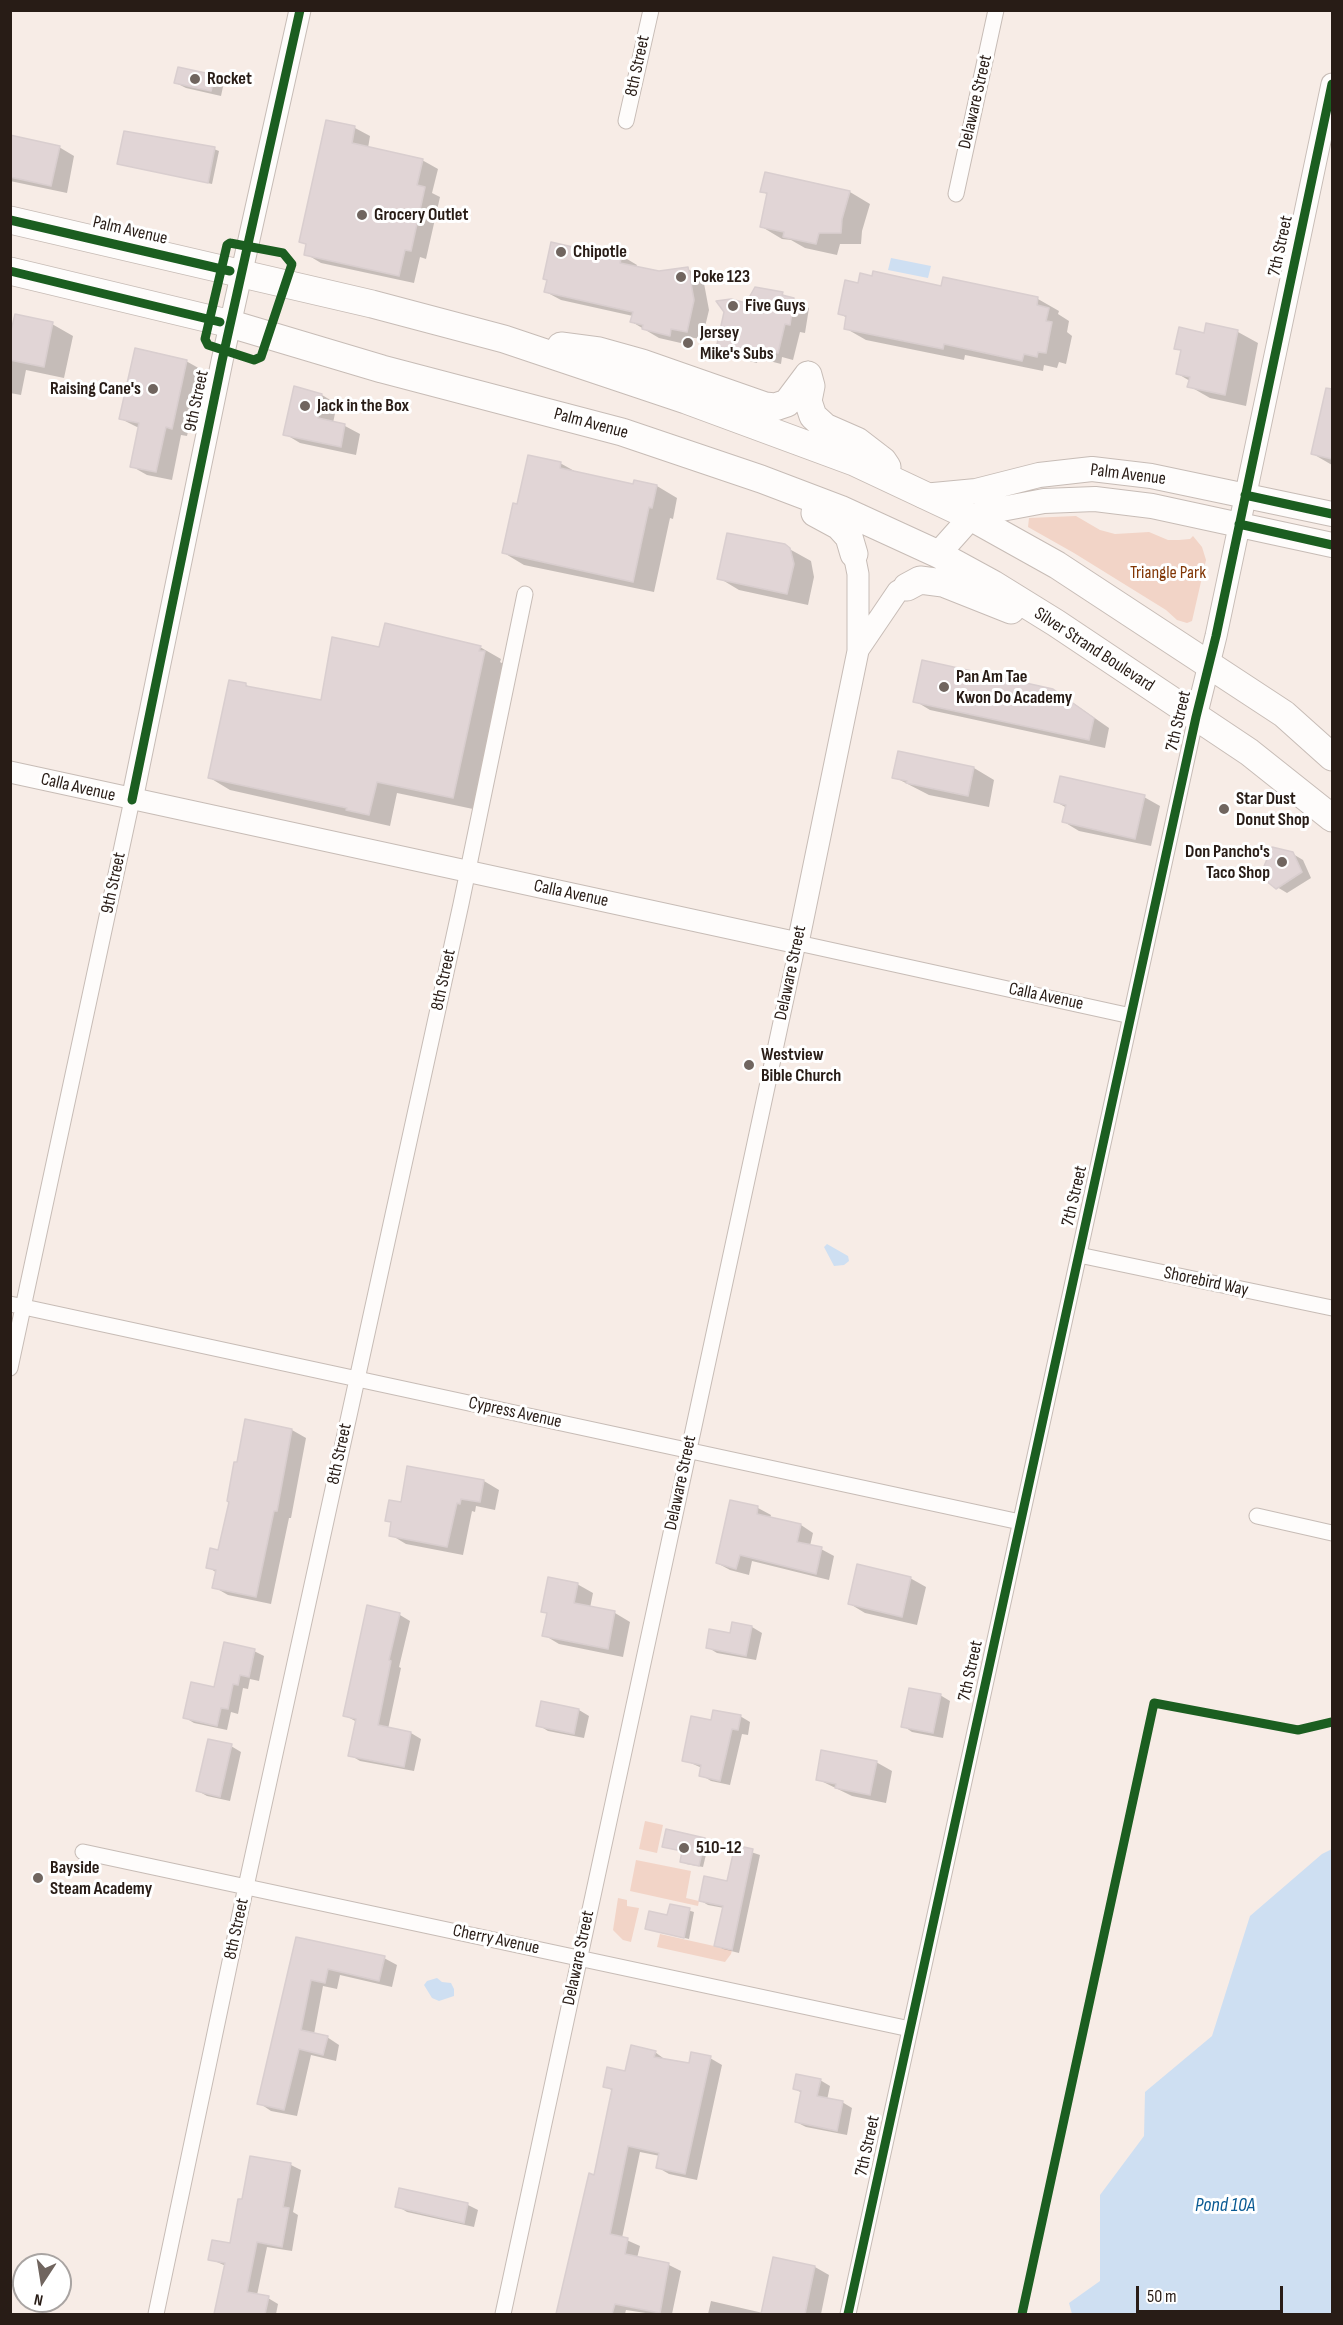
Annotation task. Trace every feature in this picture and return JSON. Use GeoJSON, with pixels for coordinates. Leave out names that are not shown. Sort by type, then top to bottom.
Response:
{"type":"FeatureCollection","features":[{"type":"Feature","properties":{"kind":"highway","name":"Palm Avenue"},"geometry":{"type":"LineString","coordinates":[[10,220],[372,304],[504,339],[686,400],[854,462],[971,517]]}},
{"type":"Feature","properties":{"kind":"highway","name":"Palm Avenue"},"geometry":{"type":"LineString","coordinates":[[10,271],[231,324],[382,369],[622,432],[761,479],[840,509],[938,554]]}},
{"type":"Feature","properties":{"kind":"highway"},"geometry":{"type":"LineString","coordinates":[[504,339],[599,351],[642,363],[765,406],[775,407],[787,403],[808,375],[811,386],[808,401],[813,416],[825,428],[857,441],[884,461],[896,481]]}},
{"type":"Feature","properties":{"kind":"highway"},"geometry":{"type":"LineString","coordinates":[[761,479],[793,502],[838,526],[849,537],[854,554]]}},
{"type":"Feature","properties":{"kind":"highway"},"geometry":{"type":"LineString","coordinates":[[971,517],[1057,565],[1284,714],[1332,758]]}},
{"type":"Feature","properties":{"kind":"highway","name":"Silver Strand Boulevard"},"geometry":{"type":"LineString","coordinates":[[938,554],[993,584],[1196,717],[1249,753],[1332,818]]}},
{"type":"Feature","properties":{"kind":"highway"},"geometry":{"type":"LineString","coordinates":[[906,587],[920,580],[943,583],[1010,610],[1039,614]]}},
{"type":"Feature","properties":{"kind":"main road","name":"Palm Avenue"},"geometry":{"type":"LineString","coordinates":[[923,496],[976,491],[1048,473],[1092,470],[1151,476],[1332,514]]}},
{"type":"Feature","properties":{"kind":"main road","name":"Palm Avenue"},"geometry":{"type":"LineString","coordinates":[[971,517],[1044,501],[1095,499],[1152,506],[1332,545]]}},
{"type":"Feature","properties":{"kind":"main road"},"geometry":{"type":"LineString","coordinates":[[938,554],[971,517]]}},
{"type":"Feature","properties":{"kind":"street","name":"9th Street"},"geometry":{"type":"LineString","coordinates":[[10,1368],[17,1305],[132,800],[231,324],[300,10]]}},
{"type":"Feature","properties":{"kind":"street","name":"8th Street"},"geometry":{"type":"LineString","coordinates":[[626,121],[651,10]]}},
{"type":"Feature","properties":{"kind":"street","name":"Delaware Street"},"geometry":{"type":"LineString","coordinates":[[956,194],[996,10]]}},
{"type":"Feature","properties":{"kind":"street","name":"7th Street"},"geometry":{"type":"LineString","coordinates":[[848,2314],[1196,717],[1210,665],[1332,84]]}},
{"type":"Feature","properties":{"kind":"street","name":"Delaware Street"},"geometry":{"type":"LineString","coordinates":[[503,2314],[798,943],[858,651],[858,574],[854,554]]}},
{"type":"Feature","properties":{"kind":"street","name":"Delaware Street"},"geometry":{"type":"LineString","coordinates":[[858,651],[898,591],[906,587]]}},
{"type":"Feature","properties":{"kind":"street","name":"8th Street"},"geometry":{"type":"LineString","coordinates":[[156,2314],[525,594]]}},
{"type":"Feature","properties":{"kind":"street","name":"Calla Avenue"},"geometry":{"type":"LineString","coordinates":[[10,772],[1131,1016]]}},
{"type":"Feature","properties":{"kind":"street","name":"Shorebird Way"},"geometry":{"type":"LineString","coordinates":[[1078,1255],[1332,1308]]}},
{"type":"Feature","properties":{"kind":"street","name":"Cypress Avenue"},"geometry":{"type":"LineString","coordinates":[[17,1305],[1020,1522]]}},
{"type":"Feature","properties":{"kind":"street"},"geometry":{"type":"LineString","coordinates":[[1257,1516],[1332,1533]]}},
{"type":"Feature","properties":{"kind":"street","name":"Cherry Avenue"},"geometry":{"type":"LineString","coordinates":[[82,1852],[910,2029]]}},
{"type":"Feature","properties":{"kind":"green space","name":"Triangle Park"},"geometry":{"type":"Polygon","coordinates":[[[1076,516],[1100,530],[1115,534],[1149,532],[1168,540],[1190,539],[1193,536],[1202,547],[1206,560],[1192,621],[1187,623],[1177,620],[1166,610],[1028,527],[1029,518],[1076,516]]]}},
{"type":"Feature","properties":{"kind":"green space"},"geometry":{"type":"Polygon","coordinates":[[[645,1821],[663,1825],[657,1853],[639,1849],[645,1821]]]}},
{"type":"Feature","properties":{"kind":"green space"},"geometry":{"type":"Polygon","coordinates":[[[636,1860],[691,1871],[686,1898],[699,1901],[698,1906],[630,1891],[636,1860]]]}},
{"type":"Feature","properties":{"kind":"green space"},"geometry":{"type":"Polygon","coordinates":[[[618,1898],[627,1900],[627,1906],[639,1908],[631,1942],[623,1940],[613,1930],[618,1898]]]}},
{"type":"Feature","properties":{"kind":"green space"},"geometry":{"type":"Polygon","coordinates":[[[660,1934],[732,1950],[731,1954],[725,1962],[657,1947],[660,1934]]]}},
{"type":"Feature","properties":{"kind":"water"},"geometry":{"type":"Polygon","coordinates":[[[891,258],[931,266],[928,278],[888,270],[891,258]]]}},
{"type":"Feature","properties":{"kind":"water"},"geometry":{"type":"Polygon","coordinates":[[[827,1244],[848,1256],[849,1261],[844,1265],[834,1266],[824,1247],[827,1244]]]}},
{"type":"Feature","properties":{"kind":"water","name":"Pond 10A"},"geometry":{"type":"Polygon","coordinates":[[[1332,1849],[1332,2314],[1072,2314],[1069,2303],[1100,2281],[1100,2195],[1144,2136],[1145,2092],[1212,2036],[1250,1916],[1322,1854],[1332,1849]]]}},
{"type":"Feature","properties":{"kind":"water"},"geometry":{"type":"Polygon","coordinates":[[[437,1978],[442,1982],[451,1983],[454,1996],[439,2001],[432,1998],[424,1985],[427,1981],[437,1978]]]}},
{"type":"Feature","properties":{"kind":"building","name":"Rocket"},"geometry":{"type":"Polygon","coordinates":[[[178,67],[215,75],[211,91],[174,83],[178,67]]]}},
{"type":"Feature","properties":{"kind":"building","name":"Grocery Outlet"},"geometry":{"type":"Polygon","coordinates":[[[326,120],[355,126],[352,143],[423,159],[417,185],[425,187],[411,251],[405,250],[399,276],[304,255],[306,244],[299,242],[326,120]]]}},
{"type":"Feature","properties":{"kind":"building"},"geometry":{"type":"Polygon","coordinates":[[[124,131],[215,147],[208,183],[117,164],[124,131]]]}},
{"type":"Feature","properties":{"kind":"building"},"geometry":{"type":"Polygon","coordinates":[[[10,135],[60,146],[51,186],[10,177],[10,135]]]}},
{"type":"Feature","properties":{"kind":"building"},"geometry":{"type":"Polygon","coordinates":[[[765,172],[850,191],[842,219],[841,233],[819,233],[816,244],[783,237],[784,232],[760,227],[767,193],[760,192],[765,172]]]}},
{"type":"Feature","properties":{"kind":"building"},"geometry":{"type":"Polygon","coordinates":[[[551,242],[595,252],[596,249],[622,255],[620,263],[659,271],[688,267],[694,300],[687,332],[671,329],[670,336],[642,329],[643,325],[630,322],[633,312],[544,292],[547,280],[543,279],[551,242]]]}},
{"type":"Feature","properties":{"kind":"building"},"geometry":{"type":"Polygon","coordinates":[[[873,271],[941,286],[943,277],[1038,297],[1037,305],[1049,308],[1046,321],[1052,322],[1046,353],[1038,352],[1037,357],[1024,354],[1022,361],[944,344],[943,349],[844,329],[846,316],[838,314],[845,280],[858,283],[860,273],[872,276],[873,271]]]}},
{"type":"Feature","properties":{"kind":"building"},"geometry":{"type":"Polygon","coordinates":[[[755,287],[783,292],[782,295],[794,298],[790,325],[785,324],[778,353],[766,349],[765,356],[743,350],[742,355],[716,349],[724,312],[716,301],[731,299],[746,303],[755,287]]]}},
{"type":"Feature","properties":{"kind":"building"},"geometry":{"type":"Polygon","coordinates":[[[15,314],[53,322],[44,367],[10,360],[10,335],[15,314]]]}},
{"type":"Feature","properties":{"kind":"building"},"geometry":{"type":"Polygon","coordinates":[[[1206,323],[1238,330],[1225,395],[1187,387],[1190,377],[1176,374],[1181,350],[1174,349],[1179,327],[1204,333],[1206,323]]]}},
{"type":"Feature","properties":{"kind":"building","name":"Raising Cane's"},"geometry":{"type":"Polygon","coordinates":[[[135,348],[187,360],[172,429],[166,427],[156,472],[130,467],[139,423],[119,419],[135,348]]]}},
{"type":"Feature","properties":{"kind":"building","name":"Jack in the Box"},"geometry":{"type":"Polygon","coordinates":[[[294,386],[322,394],[318,418],[345,424],[341,447],[283,435],[294,386]]]}},
{"type":"Feature","properties":{"kind":"building"},"geometry":{"type":"Polygon","coordinates":[[[1326,388],[1332,389],[1332,459],[1311,454],[1326,388]]]}},
{"type":"Feature","properties":{"kind":"building"},"geometry":{"type":"Polygon","coordinates":[[[528,455],[561,462],[560,468],[633,484],[634,480],[657,485],[652,508],[649,507],[633,582],[502,553],[513,503],[517,504],[528,455]]]}},
{"type":"Feature","properties":{"kind":"building"},"geometry":{"type":"Polygon","coordinates":[[[727,533],[785,544],[790,548],[794,564],[787,594],[717,579],[727,533]]]}},
{"type":"Feature","properties":{"kind":"building"},"geometry":{"type":"Polygon","coordinates":[[[385,623],[481,646],[479,651],[485,651],[453,798],[377,782],[369,815],[346,810],[347,808],[208,778],[229,680],[246,683],[246,686],[321,700],[332,637],[379,647],[385,623]]]}},
{"type":"Feature","properties":{"kind":"building"},"geometry":{"type":"Polygon","coordinates":[[[922,660],[1053,689],[1094,718],[1089,740],[913,702],[922,660]]]}},
{"type":"Feature","properties":{"kind":"building"},"geometry":{"type":"Polygon","coordinates":[[[898,751],[974,767],[968,796],[892,778],[898,751]]]}},
{"type":"Feature","properties":{"kind":"building"},"geometry":{"type":"Polygon","coordinates":[[[1060,776],[1145,795],[1135,839],[1062,822],[1066,805],[1054,802],[1060,776]]]}},
{"type":"Feature","properties":{"kind":"building","name":"Don Pancho's Taco Shop"},"geometry":{"type":"Polygon","coordinates":[[[1272,847],[1293,852],[1302,872],[1276,889],[1260,876],[1272,847]]]}},
{"type":"Feature","properties":{"kind":"building"},"geometry":{"type":"Polygon","coordinates":[[[245,1419],[292,1429],[277,1511],[274,1511],[256,1597],[212,1588],[216,1570],[206,1568],[210,1548],[218,1550],[229,1502],[227,1501],[234,1462],[237,1462],[245,1419]]]}},
{"type":"Feature","properties":{"kind":"building"},"geometry":{"type":"Polygon","coordinates":[[[407,1466],[484,1480],[480,1502],[461,1499],[460,1504],[457,1503],[447,1547],[389,1536],[391,1522],[385,1521],[389,1500],[401,1502],[407,1466]]]}},
{"type":"Feature","properties":{"kind":"building"},"geometry":{"type":"Polygon","coordinates":[[[730,1500],[758,1506],[757,1514],[801,1524],[797,1542],[822,1547],[816,1574],[740,1555],[736,1569],[716,1563],[730,1500]]]}},
{"type":"Feature","properties":{"kind":"building"},"geometry":{"type":"Polygon","coordinates":[[[857,1564],[911,1577],[902,1617],[848,1604],[857,1564]]]}},
{"type":"Feature","properties":{"kind":"building"},"geometry":{"type":"Polygon","coordinates":[[[548,1577],[578,1583],[574,1603],[615,1611],[608,1649],[542,1636],[547,1613],[541,1612],[548,1577]]]}},
{"type":"Feature","properties":{"kind":"building"},"geometry":{"type":"Polygon","coordinates":[[[367,1605],[400,1613],[378,1725],[411,1732],[404,1767],[348,1756],[356,1719],[343,1716],[367,1605]]]}},
{"type":"Feature","properties":{"kind":"building"},"geometry":{"type":"Polygon","coordinates":[[[732,1622],[752,1626],[746,1656],[706,1648],[709,1629],[730,1633],[732,1622]]]}},
{"type":"Feature","properties":{"kind":"building"},"geometry":{"type":"Polygon","coordinates":[[[224,1642],[255,1649],[249,1677],[240,1675],[238,1685],[233,1684],[228,1709],[221,1708],[217,1726],[183,1718],[191,1682],[214,1687],[224,1642]]]}},
{"type":"Feature","properties":{"kind":"building"},"geometry":{"type":"Polygon","coordinates":[[[909,1688],[941,1694],[933,1733],[901,1727],[909,1688]]]}},
{"type":"Feature","properties":{"kind":"building"},"geometry":{"type":"Polygon","coordinates":[[[541,1701],[579,1709],[574,1734],[536,1726],[541,1701]]]}},
{"type":"Feature","properties":{"kind":"building"},"geometry":{"type":"Polygon","coordinates":[[[713,1710],[741,1715],[738,1730],[732,1729],[720,1781],[699,1776],[701,1765],[682,1761],[691,1716],[711,1720],[713,1710]]]}},
{"type":"Feature","properties":{"kind":"building"},"geometry":{"type":"Polygon","coordinates":[[[208,1739],[232,1744],[220,1797],[196,1791],[208,1739]]]}},
{"type":"Feature","properties":{"kind":"building"},"geometry":{"type":"Polygon","coordinates":[[[821,1750],[877,1761],[870,1795],[835,1788],[836,1784],[816,1780],[821,1750]]]}},
{"type":"Feature","properties":{"kind":"building","name":"510-12"},"geometry":{"type":"Polygon","coordinates":[[[666,1829],[705,1838],[699,1866],[680,1862],[682,1851],[662,1847],[666,1829]]]}},
{"type":"Feature","properties":{"kind":"building"},"geometry":{"type":"Polygon","coordinates":[[[735,1845],[753,1849],[732,1950],[714,1946],[723,1906],[699,1901],[704,1876],[727,1881],[735,1845]]]}},
{"type":"Feature","properties":{"kind":"building"},"geometry":{"type":"Polygon","coordinates":[[[670,1904],[690,1908],[684,1938],[645,1929],[649,1911],[667,1915],[670,1904]]]}},
{"type":"Feature","properties":{"kind":"building"},"geometry":{"type":"Polygon","coordinates":[[[296,1937],[385,1956],[379,1981],[328,1969],[325,1983],[311,1980],[301,2030],[328,2036],[323,2055],[299,2049],[284,2110],[257,2104],[296,1937]]]}},
{"type":"Feature","properties":{"kind":"building"},"geometry":{"type":"Polygon","coordinates":[[[631,2045],[656,2051],[654,2057],[689,2063],[691,2052],[711,2056],[685,2174],[656,2168],[659,2153],[628,2146],[610,2234],[628,2238],[625,2254],[669,2263],[660,2313],[615,2304],[612,2314],[556,2314],[589,2173],[594,2175],[612,2089],[603,2087],[607,2067],[625,2071],[631,2045]]]}},
{"type":"Feature","properties":{"kind":"building"},"geometry":{"type":"Polygon","coordinates":[[[796,2074],[821,2079],[817,2096],[843,2101],[837,2131],[795,2122],[801,2091],[793,2089],[796,2074]]]}},
{"type":"Feature","properties":{"kind":"building"},"geometry":{"type":"Polygon","coordinates":[[[250,2156],[291,2163],[283,2207],[289,2208],[282,2247],[257,2242],[247,2292],[269,2296],[265,2314],[214,2314],[225,2263],[208,2260],[212,2240],[230,2243],[238,2199],[242,2199],[250,2156]]]}},
{"type":"Feature","properties":{"kind":"building"},"geometry":{"type":"Polygon","coordinates":[[[399,2188],[468,2203],[464,2223],[395,2207],[399,2188]]]}},
{"type":"Feature","properties":{"kind":"building"},"geometry":{"type":"Polygon","coordinates":[[[773,2257],[815,2266],[805,2314],[761,2314],[773,2257]]]}},
{"type":"Feature","properties":{"kind":"cycle path"},"geometry":{"type":"LineString","coordinates":[[132,800],[222,361],[300,10]]}},
{"type":"Feature","properties":{"kind":"cycle path"},"geometry":{"type":"LineString","coordinates":[[848,2314],[1196,717],[1216,636],[1332,84]]}},
{"type":"Feature","properties":{"kind":"cycle path"},"geometry":{"type":"LineString","coordinates":[[10,220],[230,271]]}},
{"type":"Feature","properties":{"kind":"cycle path"},"geometry":{"type":"LineString","coordinates":[[230,243],[283,253],[292,264],[261,357],[254,360],[208,345],[205,339],[227,245],[230,243]]}},
{"type":"Feature","properties":{"kind":"cycle path"},"geometry":{"type":"LineString","coordinates":[[10,271],[220,322]]}},
{"type":"Feature","properties":{"kind":"cycle path"},"geometry":{"type":"LineString","coordinates":[[1245,495],[1332,514]]}},
{"type":"Feature","properties":{"kind":"cycle path"},"geometry":{"type":"LineString","coordinates":[[1239,524],[1332,545]]}},
{"type":"Feature","properties":{"kind":"cycle path"},"geometry":{"type":"LineString","coordinates":[[1022,2314],[1154,1703],[1298,1730],[1332,1722]]}},
{"type":"Feature","properties":{"kind":"place","name":"Rocket"},"geometry":{"type":"Point","coordinates":[195,79]}},
{"type":"Feature","properties":{"kind":"place","name":"Grocery Outlet"},"geometry":{"type":"Point","coordinates":[362,215]}},
{"type":"Feature","properties":{"kind":"place","name":"Chipotle"},"geometry":{"type":"Point","coordinates":[561,252]}},
{"type":"Feature","properties":{"kind":"place","name":"Poke 123"},"geometry":{"type":"Point","coordinates":[681,277]}},
{"type":"Feature","properties":{"kind":"place","name":"Five Guys"},"geometry":{"type":"Point","coordinates":[733,306]}},
{"type":"Feature","properties":{"kind":"place","name":"Jersey Mike's Subs"},"geometry":{"type":"Point","coordinates":[688,343]}},
{"type":"Feature","properties":{"kind":"place","name":"Raising Cane's"},"geometry":{"type":"Point","coordinates":[153,389]}},
{"type":"Feature","properties":{"kind":"place","name":"Jack in the Box"},"geometry":{"type":"Point","coordinates":[305,406]}},
{"type":"Feature","properties":{"kind":"place","name":"Pan Am Tae Kwon Do Academy"},"geometry":{"type":"Point","coordinates":[944,687]}},
{"type":"Feature","properties":{"kind":"place","name":"Star Dust Donut Shop"},"geometry":{"type":"Point","coordinates":[1224,809]}},
{"type":"Feature","properties":{"kind":"place","name":"Don Pancho's Taco Shop"},"geometry":{"type":"Point","coordinates":[1282,862]}},
{"type":"Feature","properties":{"kind":"place","name":"Westview Bible Church"},"geometry":{"type":"Point","coordinates":[749,1065]}},
{"type":"Feature","properties":{"kind":"place","name":"510-12"},"geometry":{"type":"Point","coordinates":[684,1848]}},
{"type":"Feature","properties":{"kind":"place","name":"Bayside Steam Academy"},"geometry":{"type":"Point","coordinates":[38,1878]}}]}
